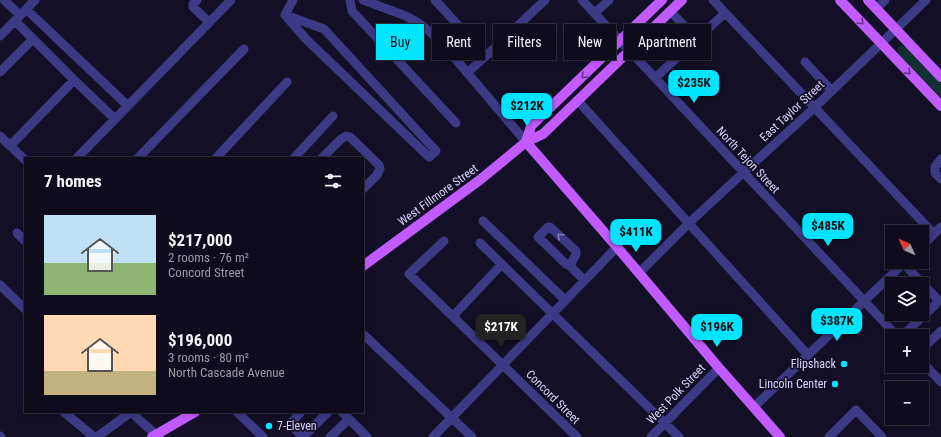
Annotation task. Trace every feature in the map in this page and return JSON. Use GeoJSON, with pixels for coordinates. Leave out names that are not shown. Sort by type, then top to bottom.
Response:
{"type":"FeatureCollection","features":[{"type":"Feature","properties":{"kind":"main road"},"geometry":{"type":"LineString","coordinates":[[526,142],[532,126],[662,0]]}},
{"type":"Feature","properties":{"kind":"main road"},"geometry":{"type":"LineString","coordinates":[[656,24],[682,0]]}},
{"type":"Feature","properties":{"kind":"main road"},"geometry":{"type":"LineString","coordinates":[[840,0],[941,106]]}},
{"type":"Feature","properties":{"kind":"main road"},"geometry":{"type":"LineString","coordinates":[[868,0],[941,76]]}},
{"type":"Feature","properties":{"kind":"main road"},"geometry":{"type":"LineString","coordinates":[[526,142],[543,134],[624,55]]}},
{"type":"Feature","properties":{"kind":"main road"},"geometry":{"type":"LineString","coordinates":[[526,142],[719,368],[780,437]]}},
{"type":"Feature","properties":{"kind":"main road","name":"West Fillmore Street"},"geometry":{"type":"LineString","coordinates":[[364,265],[489,174],[526,142]]}},
{"type":"Feature","properties":{"kind":"main road"},"geometry":{"type":"LineString","coordinates":[[156,436],[193,413]]}},
{"type":"Feature","properties":{"kind":"street"},"geometry":{"type":"LineString","coordinates":[[4,0],[128,106]]}},
{"type":"Feature","properties":{"kind":"street"},"geometry":{"type":"LineString","coordinates":[[0,36],[35,0]]}},
{"type":"Feature","properties":{"kind":"street"},"geometry":{"type":"LineString","coordinates":[[197,0],[193,4],[193,7],[209,22]]}},
{"type":"Feature","properties":{"kind":"street"},"geometry":{"type":"LineString","coordinates":[[78,157],[230,0]]}},
{"type":"Feature","properties":{"kind":"street"},"geometry":{"type":"LineString","coordinates":[[285,16],[293,0]]}},
{"type":"Feature","properties":{"kind":"street"},"geometry":{"type":"LineString","coordinates":[[350,0],[352,11],[456,123]]}},
{"type":"Feature","properties":{"kind":"street"},"geometry":{"type":"LineString","coordinates":[[363,0],[406,16],[429,31],[439,40],[467,72],[526,142]]}},
{"type":"Feature","properties":{"kind":"street"},"geometry":{"type":"LineString","coordinates":[[435,0],[486,56]]}},
{"type":"Feature","properties":{"kind":"street"},"geometry":{"type":"LineString","coordinates":[[467,72],[545,0]]}},
{"type":"Feature","properties":{"kind":"street","name":"North Tejon Street"},"geometry":{"type":"LineString","coordinates":[[582,0],[624,45]]}},
{"type":"Feature","properties":{"kind":"street"},"geometry":{"type":"LineString","coordinates":[[595,13],[609,0]]}},
{"type":"Feature","properties":{"kind":"street"},"geometry":{"type":"LineString","coordinates":[[713,0],[814,108],[938,231],[929,239]]}},
{"type":"Feature","properties":{"kind":"street"},"geometry":{"type":"LineString","coordinates":[[876,9],[885,0]]}},
{"type":"Feature","properties":{"kind":"street","name":"East Taylor Street"},"geometry":{"type":"LineString","coordinates":[[639,273],[689,223],[814,108],[926,0]]}},
{"type":"Feature","properties":{"kind":"street"},"geometry":{"type":"LineString","coordinates":[[670,11],[683,24]]}},
{"type":"Feature","properties":{"kind":"street"},"geometry":{"type":"LineString","coordinates":[[711,26],[725,13]]}},
{"type":"Feature","properties":{"kind":"street"},"geometry":{"type":"LineString","coordinates":[[20,15],[33,39],[115,119]]}},
{"type":"Feature","properties":{"kind":"street"},"geometry":{"type":"LineString","coordinates":[[285,16],[324,29],[436,151],[429,157],[306,39],[285,16]]}},
{"type":"Feature","properties":{"kind":"street"},"geometry":{"type":"LineString","coordinates":[[0,72],[33,39]]}},
{"type":"Feature","properties":{"kind":"street"},"geometry":{"type":"LineString","coordinates":[[139,157],[244,49]]}},
{"type":"Feature","properties":{"kind":"street","name":"North Tejon Street"},"geometry":{"type":"LineString","coordinates":[[638,60],[890,329]]}},
{"type":"Feature","properties":{"kind":"street"},"geometry":{"type":"LineString","coordinates":[[655,78],[674,60]]}},
{"type":"Feature","properties":{"kind":"street"},"geometry":{"type":"LineString","coordinates":[[805,62],[832,91]]}},
{"type":"Feature","properties":{"kind":"street"},"geometry":{"type":"LineString","coordinates":[[10,146],[74,80]]}},
{"type":"Feature","properties":{"kind":"street"},"geometry":{"type":"LineString","coordinates":[[217,157],[287,82]]}},
{"type":"Feature","properties":{"kind":"street"},"geometry":{"type":"LineString","coordinates":[[362,93],[373,82]]}},
{"type":"Feature","properties":{"kind":"street"},"geometry":{"type":"LineString","coordinates":[[578,101],[808,355]]}},
{"type":"Feature","properties":{"kind":"street"},"geometry":{"type":"LineString","coordinates":[[295,157],[334,116]]}},
{"type":"Feature","properties":{"kind":"street"},"geometry":{"type":"LineString","coordinates":[[0,136],[24,159]]}},
{"type":"Feature","properties":{"kind":"street"},"geometry":{"type":"LineString","coordinates":[[323,157],[341,139],[346,136],[350,137],[379,165],[380,169],[377,175],[364,188]]}},
{"type":"Feature","properties":{"kind":"street"},"geometry":{"type":"LineString","coordinates":[[941,159],[935,167],[935,172],[941,179]]}},
{"type":"Feature","properties":{"kind":"street"},"geometry":{"type":"LineString","coordinates":[[483,221],[565,300]]}},
{"type":"Feature","properties":{"kind":"street"},"geometry":{"type":"LineString","coordinates":[[17,233],[24,240]]}},
{"type":"Feature","properties":{"kind":"street","name":"Concord Street"},"geometry":{"type":"LineString","coordinates":[[444,241],[409,274],[577,437]]}},
{"type":"Feature","properties":{"kind":"street"},"geometry":{"type":"LineString","coordinates":[[480,243],[679,437]]}},
{"type":"Feature","properties":{"kind":"street"},"geometry":{"type":"LineString","coordinates":[[432,437],[617,247]]}},
{"type":"Feature","properties":{"kind":"street"},"geometry":{"type":"LineString","coordinates":[[453,316],[502,264]]}},
{"type":"Feature","properties":{"kind":"street"},"geometry":{"type":"LineString","coordinates":[[570,266],[584,280]]}},
{"type":"Feature","properties":{"kind":"street"},"geometry":{"type":"LineString","coordinates":[[754,406],[898,269]]}},
{"type":"Feature","properties":{"kind":"street"},"geometry":{"type":"LineString","coordinates":[[909,329],[935,305],[938,300],[910,269]]}},
{"type":"Feature","properties":{"kind":"street"},"geometry":{"type":"LineString","coordinates":[[0,284],[24,308]]}},
{"type":"Feature","properties":{"kind":"street"},"geometry":{"type":"LineString","coordinates":[[929,342],[941,330]]}},
{"type":"Feature","properties":{"kind":"street"},"geometry":{"type":"LineString","coordinates":[[364,335],[472,437]]}},
{"type":"Feature","properties":{"kind":"street","name":"West Polk Street"},"geometry":{"type":"LineString","coordinates":[[651,437],[719,368]]}},
{"type":"Feature","properties":{"kind":"street"},"geometry":{"type":"LineString","coordinates":[[929,369],[941,382]]}},
{"type":"Feature","properties":{"kind":"street"},"geometry":{"type":"LineString","coordinates":[[829,437],[856,410],[882,437]]}},
{"type":"Feature","properties":{"kind":"street"},"geometry":{"type":"LineString","coordinates":[[65,413],[94,437]]}},
{"type":"Feature","properties":{"kind":"street"},"geometry":{"type":"LineString","coordinates":[[97,437],[130,413]]}},
{"type":"Feature","properties":{"kind":"street"},"geometry":{"type":"LineString","coordinates":[[132,413],[156,436]]}},
{"type":"Feature","properties":{"kind":"street"},"geometry":{"type":"LineString","coordinates":[[238,413],[263,437]]}},
{"type":"Feature","properties":{"kind":"street"},"geometry":{"type":"LineString","coordinates":[[300,413],[290,424],[303,437],[327,413]]}},
{"type":"Feature","properties":{"kind":"street"},"geometry":{"type":"LineString","coordinates":[[343,413],[367,437]]}},
{"type":"Feature","properties":{"kind":"street"},"geometry":{"type":"LineString","coordinates":[[330,437],[349,419]]}},
{"type":"Feature","properties":{"kind":"green space"},"geometry":{"type":"Polygon","coordinates":[[[902,45],[907,48],[941,84],[941,100],[898,54],[897,49],[902,45]]]}},
{"type":"Feature","properties":{"kind":"place","name":"Flipshack"},"geometry":{"type":"Point","coordinates":[844,364]}},
{"type":"Feature","properties":{"kind":"place","name":"Lincoln Center"},"geometry":{"type":"Point","coordinates":[835,384]}},
{"type":"Feature","properties":{"kind":"place","name":"7-Eleven"},"geometry":{"type":"Point","coordinates":[269,426]}}]}
